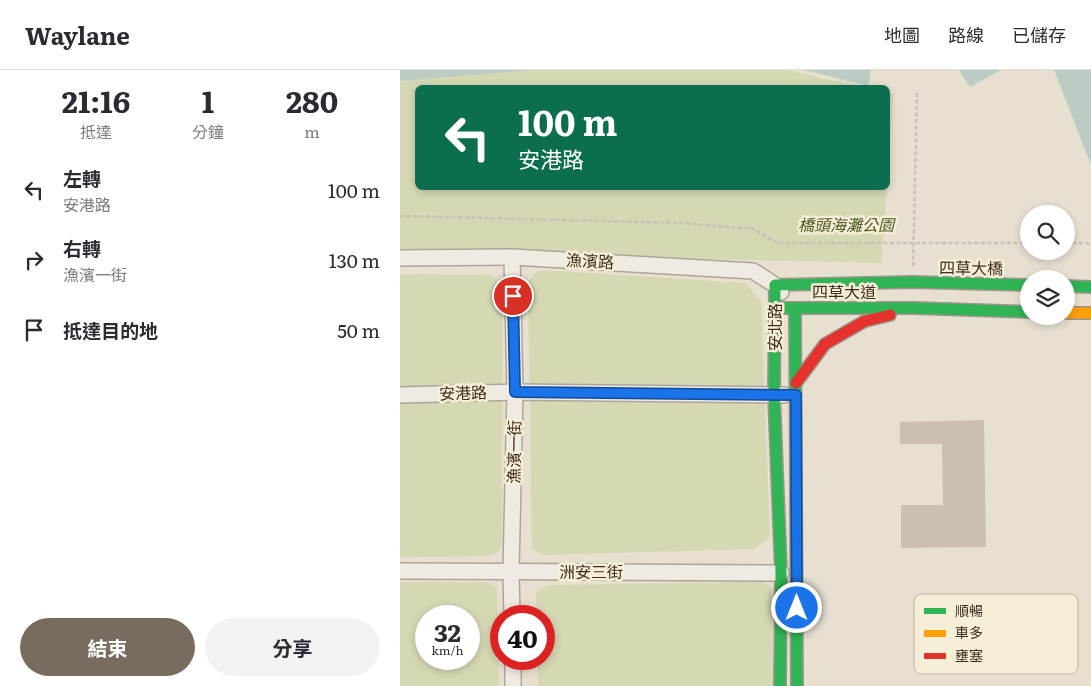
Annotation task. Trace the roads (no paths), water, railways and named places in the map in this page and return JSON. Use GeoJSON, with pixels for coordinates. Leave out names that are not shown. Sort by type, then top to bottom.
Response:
{"type":"FeatureCollection","features":[{"type":"Feature","properties":{"kind":"street","name":"漁濱路"},"geometry":{"type":"LineString","coordinates":[[400,258],[512,257],[754,271],[775,285]]}},
{"type":"Feature","properties":{"kind":"street","name":"漁濱一街"},"geometry":{"type":"LineString","coordinates":[[512,257],[515,392],[512,605]]}},
{"type":"Feature","properties":{"kind":"street","name":"四草大道"},"geometry":{"type":"LineString","coordinates":[[775,285],[912,282]]}},
{"type":"Feature","properties":{"kind":"street","name":"四草大橋"},"geometry":{"type":"LineString","coordinates":[[912,282],[1020,285]]}},
{"type":"Feature","properties":{"kind":"street","name":"安北路"},"geometry":{"type":"LineString","coordinates":[[775,285],[795,308],[797,686]]}},
{"type":"Feature","properties":{"kind":"street","name":"安北路"},"geometry":{"type":"LineString","coordinates":[[775,285],[774,395],[781,573],[780,686]]}},
{"type":"Feature","properties":{"kind":"street"},"geometry":{"type":"LineString","coordinates":[[1075,286],[1091,287]]}},
{"type":"Feature","properties":{"kind":"street","name":"四草大道"},"geometry":{"type":"LineString","coordinates":[[775,308],[914,308]]}},
{"type":"Feature","properties":{"kind":"street"},"geometry":{"type":"LineString","coordinates":[[796,389],[825,344],[865,321],[914,308],[1020,312]]}},
{"type":"Feature","properties":{"kind":"street"},"geometry":{"type":"LineString","coordinates":[[1075,313],[1091,313]]}},
{"type":"Feature","properties":{"kind":"street","name":"安港路"},"geometry":{"type":"LineString","coordinates":[[400,395],[515,392],[774,395],[796,389]]}},
{"type":"Feature","properties":{"kind":"street","name":"洲安三街"},"geometry":{"type":"LineString","coordinates":[[400,571],[781,573]]}},
{"type":"Feature","properties":{"kind":"street"},"geometry":{"type":"LineString","coordinates":[[513,670],[513,686]]}},
{"type":"Feature","properties":{"kind":"park label","name":"橋頭海灘公園"},"geometry":{"type":"Point","coordinates":[846,225]}}]}
